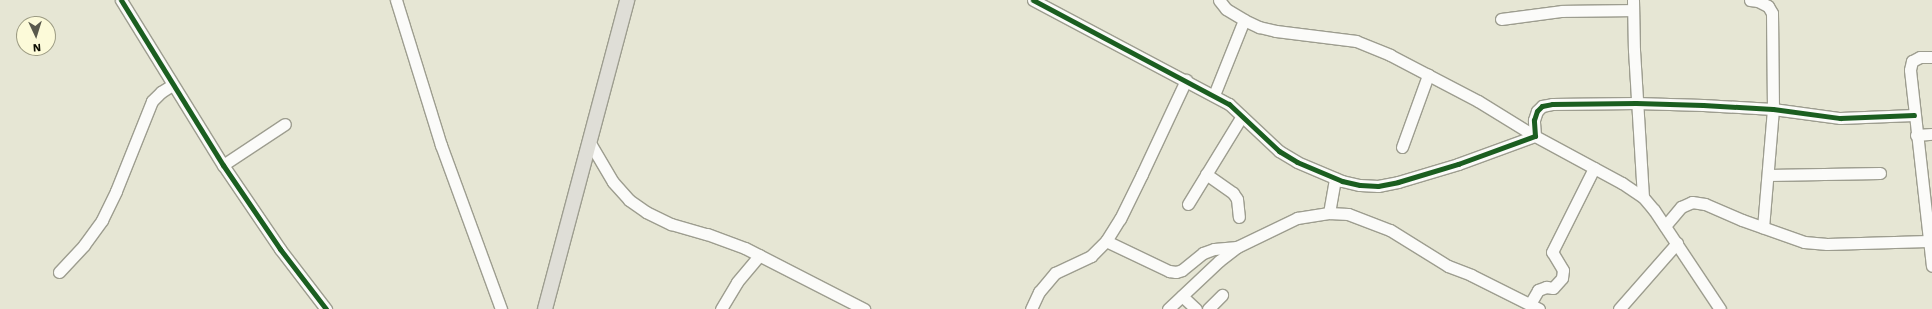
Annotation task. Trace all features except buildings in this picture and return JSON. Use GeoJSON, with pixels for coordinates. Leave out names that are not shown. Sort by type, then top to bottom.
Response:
{"type":"FeatureCollection","features":[{"type":"Feature","properties":{"kind":"main road"},"geometry":{"type":"LineString","coordinates":[[545,309],[558,253],[590,143],[627,0]]}},
{"type":"Feature","properties":{"kind":"street"},"geometry":{"type":"LineString","coordinates":[[121,0],[172,85],[223,165],[280,249],[326,309]]}},
{"type":"Feature","properties":{"kind":"street"},"geometry":{"type":"LineString","coordinates":[[396,0],[441,144],[501,309]]}},
{"type":"Feature","properties":{"kind":"street"},"geometry":{"type":"LineString","coordinates":[[1032,0],[1214,95],[1229,104],[1279,151],[1297,162],[1335,179],[1360,185],[1378,186],[1398,182],[1458,164],[1534,136]]}},
{"type":"Feature","properties":{"kind":"street"},"geometry":{"type":"LineString","coordinates":[[1219,0],[1226,9],[1244,20],[1276,32],[1356,41],[1390,55],[1478,101],[1534,136],[1594,168],[1643,197],[1677,243],[1720,309]]}},
{"type":"Feature","properties":{"kind":"street"},"geometry":{"type":"LineString","coordinates":[[1750,0],[1758,1],[1768,6],[1772,13],[1773,109],[1763,228]]}},
{"type":"Feature","properties":{"kind":"street"},"geometry":{"type":"LineString","coordinates":[[1501,19],[1562,11],[1633,5],[1636,103],[1643,197]]}},
{"type":"Feature","properties":{"kind":"street"},"geometry":{"type":"LineString","coordinates":[[1214,95],[1244,20]]}},
{"type":"Feature","properties":{"kind":"street"},"geometry":{"type":"LineString","coordinates":[[1932,57],[1920,58],[1912,61],[1910,70],[1916,135],[1930,227],[1928,241],[1932,266]]}},
{"type":"Feature","properties":{"kind":"street"},"geometry":{"type":"LineString","coordinates":[[1402,147],[1428,75]]}},
{"type":"Feature","properties":{"kind":"street"},"geometry":{"type":"LineString","coordinates":[[1031,309],[1039,292],[1055,273],[1091,256],[1106,242],[1120,219],[1186,80]]}},
{"type":"Feature","properties":{"kind":"street"},"geometry":{"type":"LineString","coordinates":[[59,272],[84,245],[102,220],[116,192],[152,101],[160,92],[172,85]]}},
{"type":"Feature","properties":{"kind":"street"},"geometry":{"type":"LineString","coordinates":[[1534,136],[1534,120],[1538,111],[1542,106],[1552,104],[1636,103],[1773,109],[1840,118],[1914,115]]}},
{"type":"Feature","properties":{"kind":"street"},"geometry":{"type":"LineString","coordinates":[[1188,204],[1242,116]]}},
{"type":"Feature","properties":{"kind":"street"},"geometry":{"type":"LineString","coordinates":[[223,165],[286,124]]}},
{"type":"Feature","properties":{"kind":"street"},"geometry":{"type":"LineString","coordinates":[[1916,135],[1932,134]]}},
{"type":"Feature","properties":{"kind":"street"},"geometry":{"type":"LineString","coordinates":[[590,143],[613,182],[629,200],[646,212],[671,224],[707,234],[760,255],[864,309]]}},
{"type":"Feature","properties":{"kind":"street"},"geometry":{"type":"LineString","coordinates":[[1168,309],[1237,247],[1297,218],[1329,212],[1348,214],[1390,230],[1448,266],[1534,307],[1538,290],[1546,287],[1553,288],[1562,278],[1563,270],[1552,252],[1594,168]]}},
{"type":"Feature","properties":{"kind":"street"},"geometry":{"type":"LineString","coordinates":[[1768,175],[1880,173]]}},
{"type":"Feature","properties":{"kind":"street"},"geometry":{"type":"LineString","coordinates":[[1206,174],[1233,193],[1237,200],[1239,217]]}},
{"type":"Feature","properties":{"kind":"street"},"geometry":{"type":"LineString","coordinates":[[1329,212],[1335,179]]}},
{"type":"Feature","properties":{"kind":"street"},"geometry":{"type":"LineString","coordinates":[[1665,226],[1681,207],[1692,202],[1705,204],[1763,228],[1804,242],[1827,244],[1928,241]]}},
{"type":"Feature","properties":{"kind":"street"},"geometry":{"type":"LineString","coordinates":[[1106,242],[1169,271],[1176,272],[1182,270],[1203,253],[1214,249],[1237,247]]}},
{"type":"Feature","properties":{"kind":"street"},"geometry":{"type":"LineString","coordinates":[[1619,309],[1677,243]]}},
{"type":"Feature","properties":{"kind":"street"},"geometry":{"type":"LineString","coordinates":[[721,309],[737,282],[760,255]]}},
{"type":"Feature","properties":{"kind":"street"},"geometry":{"type":"LineString","coordinates":[[1208,309],[1222,295]]}},
{"type":"Feature","properties":{"kind":"street"},"geometry":{"type":"LineString","coordinates":[[1182,296],[1196,309]]}},
{"type":"Feature","properties":{"kind":"cycle path"},"geometry":{"type":"LineString","coordinates":[[121,0],[223,165],[280,249],[326,309]]}},
{"type":"Feature","properties":{"kind":"cycle path"},"geometry":{"type":"LineString","coordinates":[[1033,0],[1229,104],[1279,151],[1297,162],[1342,181],[1360,185],[1378,186],[1398,182],[1458,164],[1535,136],[1534,120],[1537,111],[1542,106],[1552,104],[1636,103],[1703,105],[1773,109],[1840,118],[1914,115]]}}]}
